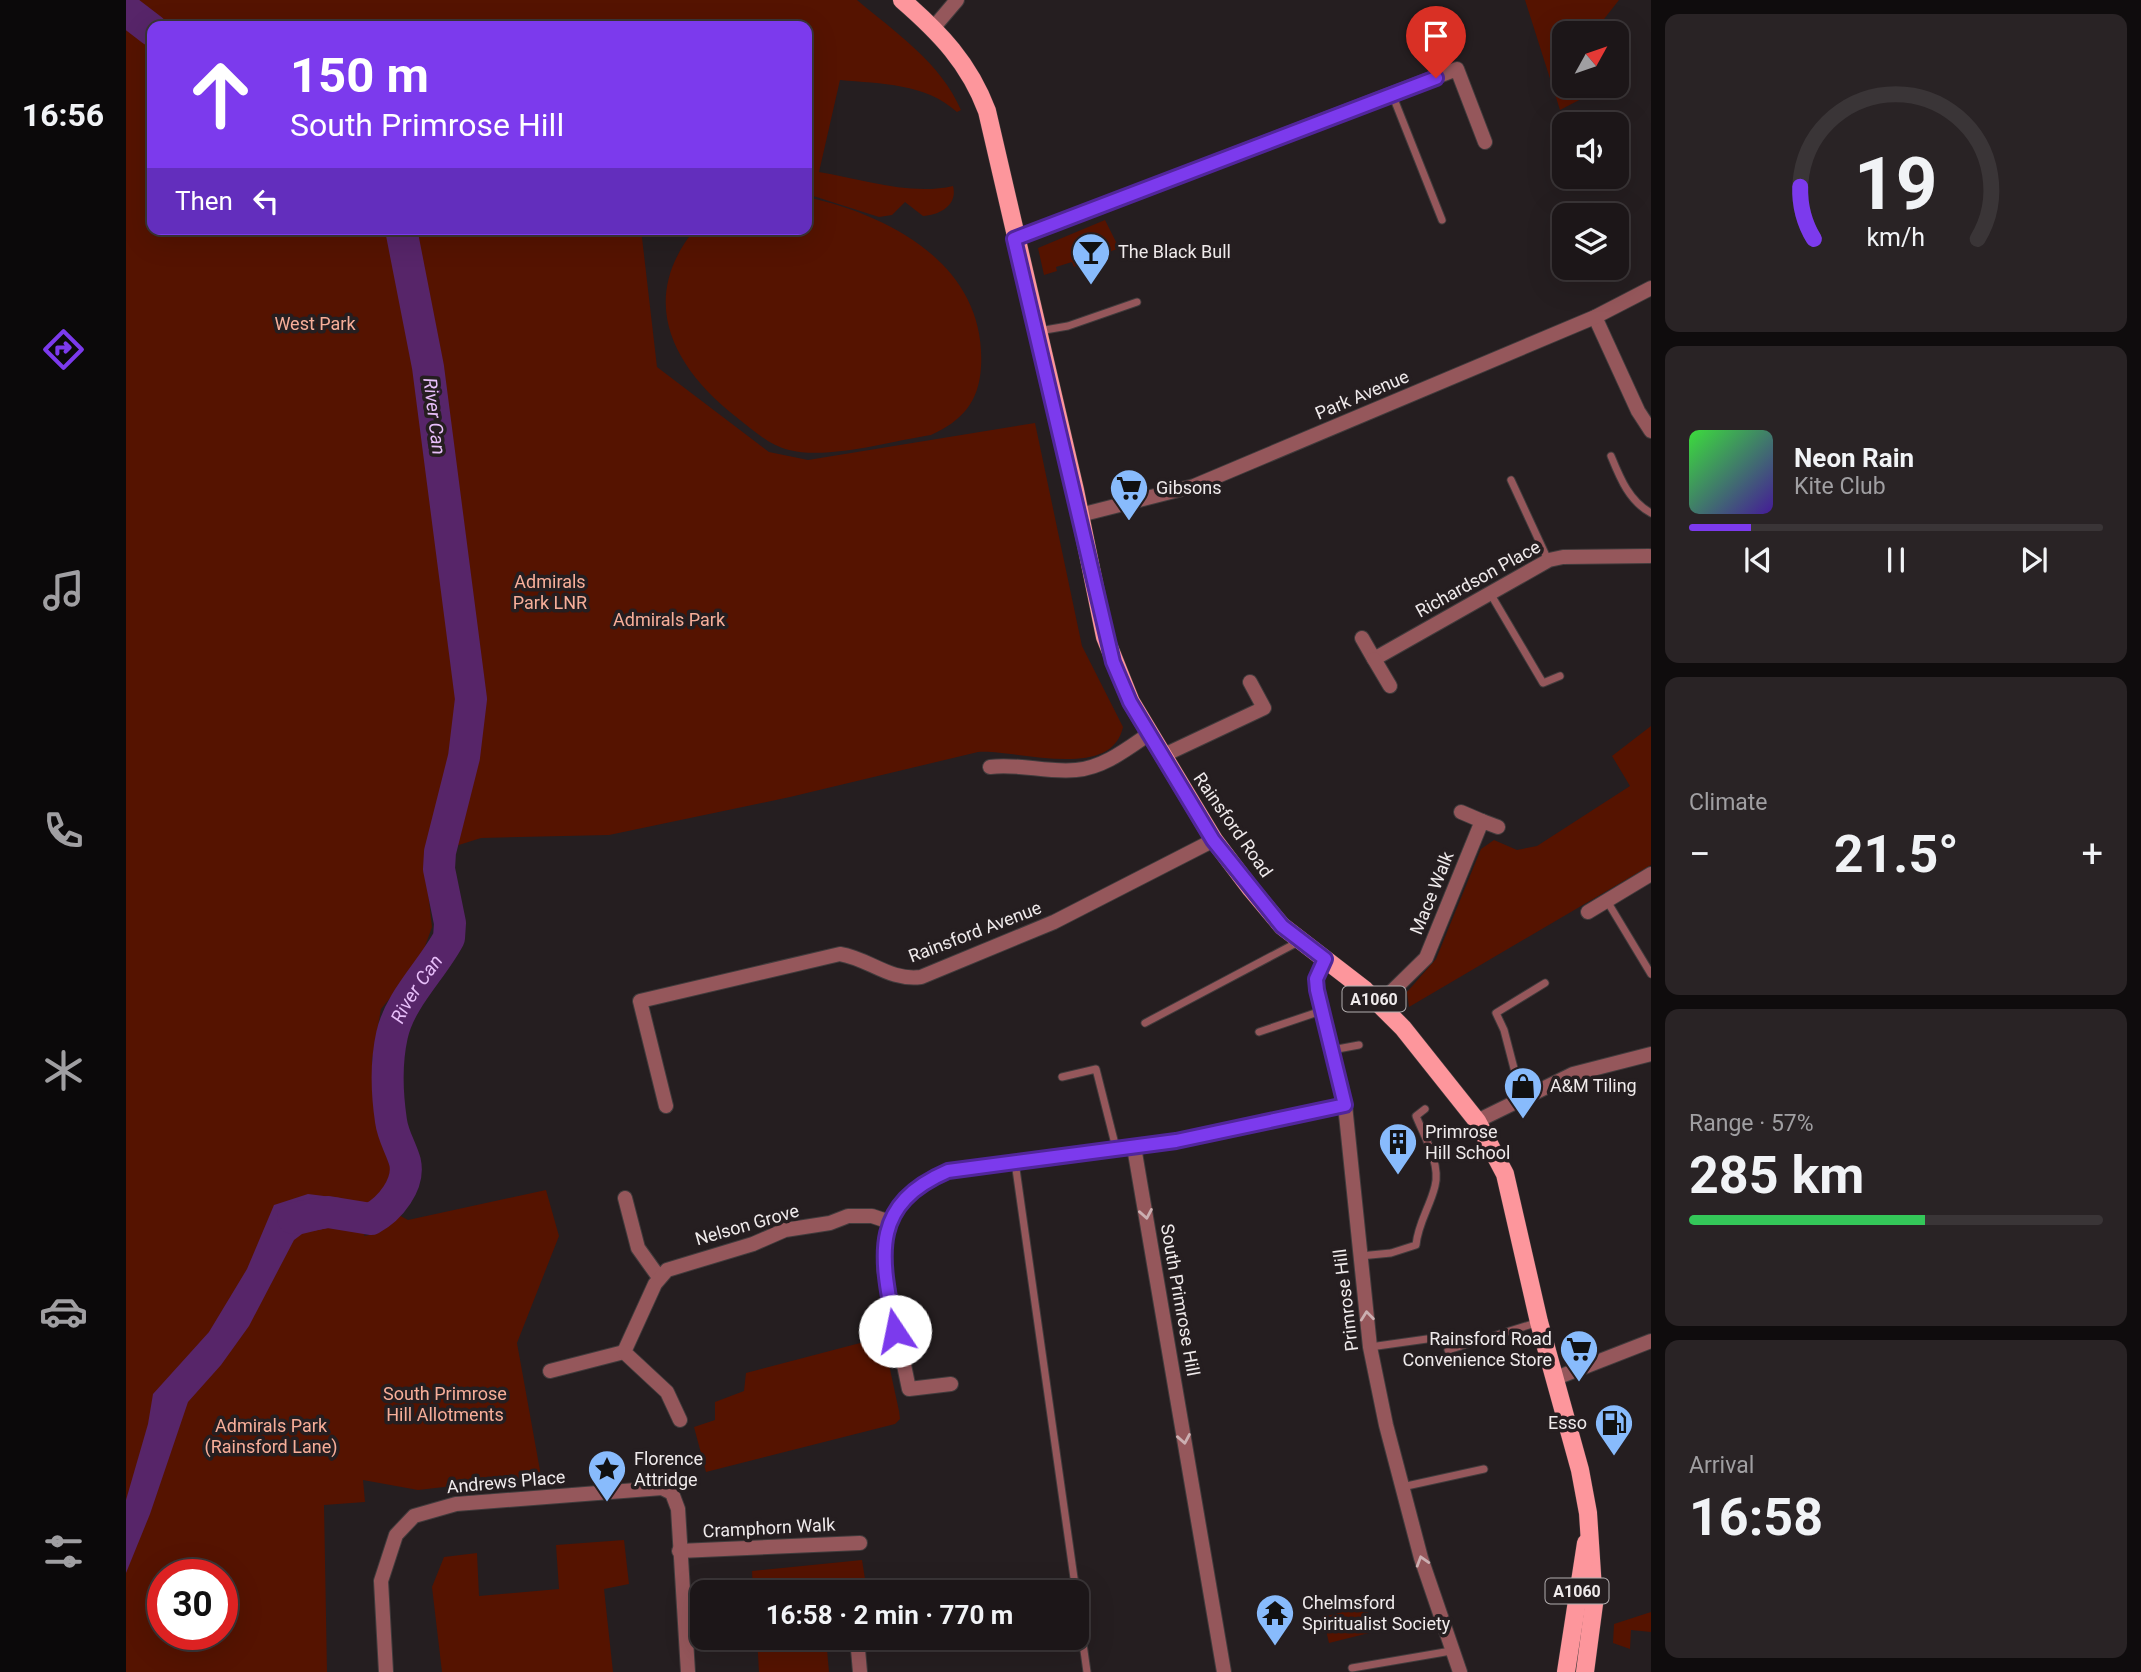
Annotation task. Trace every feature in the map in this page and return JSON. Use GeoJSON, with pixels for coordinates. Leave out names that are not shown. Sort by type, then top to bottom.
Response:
{"type":"FeatureCollection","features":[{"type":"Feature","properties":{"kind":"main road","name":"A1060"},"geometry":{"type":"LineString","coordinates":[[902,0],[934,27]]}},
{"type":"Feature","properties":{"kind":"main road","name":"Rainsford Road"},"geometry":{"type":"LineString","coordinates":[[934,27],[971,72],[995,143],[1014,239],[1038,331],[1105,637],[1121,682],[1213,840],[1267,909],[1300,940],[1379,1004],[1420,1047],[1477,1121],[1505,1174],[1539,1322],[1580,1470],[1590,1526],[1594,1604],[1586,1672]]}},
{"type":"Feature","properties":{"kind":"main road","name":"Rainsford Road"},"geometry":{"type":"LineString","coordinates":[[1565,1667],[1590,1526]]}},
{"type":"Feature","properties":{"kind":"main road"},"geometry":{"type":"LineString","coordinates":[[1594,1604],[1598,1672]]}},
{"type":"Feature","properties":{"kind":"street"},"geometry":{"type":"LineString","coordinates":[[934,27],[957,0]]}},
{"type":"Feature","properties":{"kind":"street"},"geometry":{"type":"LineString","coordinates":[[1014,239],[1457,69],[1485,142]]}},
{"type":"Feature","properties":{"kind":"street","name":"Park Avenue"},"geometry":{"type":"LineString","coordinates":[[1080,515],[1194,486],[1595,317],[1651,288]]}},
{"type":"Feature","properties":{"kind":"street"},"geometry":{"type":"LineString","coordinates":[[1595,317],[1638,411],[1651,431]]}},
{"type":"Feature","properties":{"kind":"street","name":"Richardson Place"},"geometry":{"type":"LineString","coordinates":[[1374,659],[1489,592],[1549,561],[1563,557],[1650,555]]}},
{"type":"Feature","properties":{"kind":"street"},"geometry":{"type":"LineString","coordinates":[[1362,638],[1390,686]]}},
{"type":"Feature","properties":{"kind":"street"},"geometry":{"type":"LineString","coordinates":[[1162,756],[1264,708],[1250,682]]}},
{"type":"Feature","properties":{"kind":"street"},"geometry":{"type":"LineString","coordinates":[[990,767],[1019,765],[1078,771],[1110,760],[1149,734]]}},
{"type":"Feature","properties":{"kind":"street"},"geometry":{"type":"LineString","coordinates":[[1461,812],[1498,827]]}},
{"type":"Feature","properties":{"kind":"street","name":"Mace Walk"},"geometry":{"type":"LineString","coordinates":[[1379,1004],[1426,958],[1482,821]]}},
{"type":"Feature","properties":{"kind":"street","name":"Rainsford Avenue"},"geometry":{"type":"LineString","coordinates":[[666,1105],[640,1001],[840,954],[855,957],[891,976],[905,979],[921,977],[1054,922],[1213,840]]}},
{"type":"Feature","properties":{"kind":"street"},"geometry":{"type":"LineString","coordinates":[[1587,912],[1651,874]]}},
{"type":"Feature","properties":{"kind":"street","name":"Primrose Hill"},"geometry":{"type":"LineString","coordinates":[[1325,959],[1316,979],[1321,1011],[1345,1105],[1370,1347],[1402,1487],[1451,1651],[1460,1672]]}},
{"type":"Feature","properties":{"kind":"street"},"geometry":{"type":"LineString","coordinates":[[1477,1121],[1573,1074],[1651,1054]]}},
{"type":"Feature","properties":{"kind":"street"},"geometry":{"type":"LineString","coordinates":[[951,1384],[909,1389],[884,1269],[885,1236],[890,1222],[899,1206],[927,1180],[948,1171],[1134,1147],[1345,1105]]}},
{"type":"Feature","properties":{"kind":"street","name":"South Primrose Hill"},"geometry":{"type":"LineString","coordinates":[[1134,1147],[1224,1672]]}},
{"type":"Feature","properties":{"kind":"street"},"geometry":{"type":"LineString","coordinates":[[624,1352],[658,1276],[638,1248],[625,1198]]}},
{"type":"Feature","properties":{"kind":"street","name":"Nelson Grove"},"geometry":{"type":"LineString","coordinates":[[658,1276],[685,1262],[753,1244],[785,1230],[830,1223],[859,1214],[890,1222]]}},
{"type":"Feature","properties":{"kind":"street"},"geometry":{"type":"LineString","coordinates":[[1556,1378],[1651,1341]]}},
{"type":"Feature","properties":{"kind":"street"},"geometry":{"type":"LineString","coordinates":[[550,1371],[624,1352]]}},
{"type":"Feature","properties":{"kind":"street"},"geometry":{"type":"LineString","coordinates":[[624,1352],[667,1392],[680,1420]]}},
{"type":"Feature","properties":{"kind":"street","name":"Andrews Place"},"geometry":{"type":"LineString","coordinates":[[386,1672],[381,1581],[384,1564],[396,1535],[405,1523],[424,1512],[456,1504],[662,1488],[676,1499],[688,1672]]}},
{"type":"Feature","properties":{"kind":"street","name":"Cramphorn Walk"},"geometry":{"type":"LineString","coordinates":[[679,1551],[860,1543]]}},
{"type":"Feature","properties":{"kind":"street"},"geometry":{"type":"LineString","coordinates":[[858,1650],[860,1672]]}},
{"type":"Feature","properties":{"kind":"lane"},"geometry":{"type":"LineString","coordinates":[[1392,94],[1441,220]]}},
{"type":"Feature","properties":{"kind":"lane"},"geometry":{"type":"LineString","coordinates":[[1038,331],[1068,326],[1137,302]]}},
{"type":"Feature","properties":{"kind":"lane"},"geometry":{"type":"LineString","coordinates":[[1611,456],[1625,487],[1635,501],[1651,513]]}},
{"type":"Feature","properties":{"kind":"lane"},"geometry":{"type":"LineString","coordinates":[[1511,480],[1549,561]]}},
{"type":"Feature","properties":{"kind":"lane"},"geometry":{"type":"LineString","coordinates":[[1489,592],[1543,683],[1560,676]]}},
{"type":"Feature","properties":{"kind":"lane"},"geometry":{"type":"LineString","coordinates":[[1606,901],[1651,974]]}},
{"type":"Feature","properties":{"kind":"lane"},"geometry":{"type":"LineString","coordinates":[[1144,1024],[1300,940]]}},
{"type":"Feature","properties":{"kind":"lane"},"geometry":{"type":"LineString","coordinates":[[1522,1100],[1504,1030],[1496,1013],[1545,983]]}},
{"type":"Feature","properties":{"kind":"lane"},"geometry":{"type":"LineString","coordinates":[[1259,1032],[1321,1011]]}},
{"type":"Feature","properties":{"kind":"lane"},"geometry":{"type":"LineString","coordinates":[[1332,1050],[1359,1045]]}},
{"type":"Feature","properties":{"kind":"lane"},"geometry":{"type":"LineString","coordinates":[[1062,1077],[1096,1069],[1116,1149]]}},
{"type":"Feature","properties":{"kind":"lane"},"geometry":{"type":"LineString","coordinates":[[1360,1256],[1391,1253],[1416,1245],[1418,1229],[1436,1185],[1436,1168],[1416,1116],[1425,1109]]}},
{"type":"Feature","properties":{"kind":"lane"},"geometry":{"type":"LineString","coordinates":[[1015,1162],[1074,1580]]}},
{"type":"Feature","properties":{"kind":"lane"},"geometry":{"type":"LineString","coordinates":[[1448,1350],[1539,1322]]}},
{"type":"Feature","properties":{"kind":"lane"},"geometry":{"type":"LineString","coordinates":[[1370,1347],[1427,1339]]}},
{"type":"Feature","properties":{"kind":"lane"},"geometry":{"type":"LineString","coordinates":[[1402,1487],[1484,1469]]}},
{"type":"Feature","properties":{"kind":"lane"},"geometry":{"type":"LineString","coordinates":[[1084,1650],[1087,1672]]}},
{"type":"Feature","properties":{"kind":"lane"},"geometry":{"type":"LineString","coordinates":[[1352,1668],[1451,1651]]}},
{"type":"Feature","properties":{"kind":"green space","name":"Admirals Park LNR"},"geometry":{"type":"Polygon","coordinates":[[[126,0],[857,0],[916,49],[941,77],[961,110],[957,112],[944,102],[917,90],[840,80],[819,172],[903,188],[937,189],[953,186],[953,199],[950,204],[936,214],[923,216],[905,202],[892,215],[879,217],[812,196],[812,21],[147,21],[147,235],[642,235],[657,367],[769,452],[808,460],[1035,423],[1082,646],[1123,727],[1115,744],[1101,754],[1082,758],[1060,759],[978,752],[790,797],[609,835],[481,838],[424,856],[432,927],[419,963],[381,1009],[372,1060],[378,1129],[392,1173],[376,1201],[364,1236],[375,1234],[397,1214],[408,1220],[546,1190],[559,1236],[517,1343],[541,1476],[418,1490],[363,1480],[365,1502],[324,1505],[327,1672],[126,1672],[126,0]]]}},
{"type":"Feature","properties":{"kind":"green space"},"geometry":{"type":"Polygon","coordinates":[[[1525,0],[1619,0],[1602,21],[1552,21],[1552,85],[1525,0]]]}},
{"type":"Feature","properties":{"kind":"green space"},"geometry":{"type":"Polygon","coordinates":[[[1556,98],[1583,98],[1560,110],[1556,98]]]}},
{"type":"Feature","properties":{"kind":"green space"},"geometry":{"type":"Polygon","coordinates":[[[812,198],[871,218],[901,233],[928,252],[951,274],[968,301],[979,332],[981,367],[977,390],[960,417],[931,435],[822,453],[789,450],[774,444],[760,436],[713,397],[694,376],[680,354],[670,331],[666,306],[668,281],[678,255],[691,235],[812,235],[812,198]]]}},
{"type":"Feature","properties":{"kind":"green space"},"geometry":{"type":"Polygon","coordinates":[[[1105,220],[1119,248],[1074,267],[1072,262],[1056,267],[1057,271],[1044,275],[1038,248],[1105,220]]]}},
{"type":"Feature","properties":{"kind":"green space"},"geometry":{"type":"Polygon","coordinates":[[[1651,726],[1651,865],[1409,1007],[1407,992],[1436,959],[1481,849],[1494,840],[1517,850],[1537,846],[1630,786],[1612,756],[1651,726]]]}},
{"type":"Feature","properties":{"kind":"green space"},"geometry":{"type":"Polygon","coordinates":[[[883,1337],[899,1411],[900,1419],[895,1424],[706,1472],[694,1427],[715,1420],[715,1402],[744,1391],[746,1373],[883,1337]]]}},
{"type":"Feature","properties":{"kind":"green space"},"geometry":{"type":"Polygon","coordinates":[[[624,1540],[629,1584],[604,1589],[613,1672],[442,1672],[432,1587],[444,1557],[477,1553],[479,1596],[559,1589],[556,1545],[624,1540]]]}},
{"type":"Feature","properties":{"kind":"green space"},"geometry":{"type":"Polygon","coordinates":[[[862,1560],[865,1580],[752,1580],[752,1571],[862,1560]]]}},
{"type":"Feature","properties":{"kind":"green space"},"geometry":{"type":"Polygon","coordinates":[[[1366,1606],[1373,1632],[1329,1643],[1323,1617],[1366,1606]]]}},
{"type":"Feature","properties":{"kind":"green space"},"geometry":{"type":"Polygon","coordinates":[[[1651,1612],[1651,1632],[1631,1630],[1630,1649],[1613,1643],[1614,1624],[1651,1612]]]}},
{"type":"Feature","properties":{"kind":"green space"},"geometry":{"type":"Polygon","coordinates":[[[758,1650],[827,1650],[829,1672],[759,1672],[758,1650]]]}},
{"type":"Feature","properties":{"kind":"shaded area"},"geometry":{"type":"Polygon","coordinates":[[[308,1194],[340,1198],[331,1227],[302,1234],[294,1240],[249,1326],[221,1365],[188,1402],[150,1514],[126,1573],[126,1500],[148,1424],[153,1394],[209,1332],[247,1269],[274,1205],[308,1194]]]}},
{"type":"Feature","properties":{"kind":"waterway","name":"River Can"},"geometry":{"type":"LineString","coordinates":[[126,10],[147,26]]}},
{"type":"Feature","properties":{"kind":"waterway","name":"River Can"},"geometry":{"type":"LineString","coordinates":[[293,1218],[328,1212],[371,1219],[385,1209],[397,1195],[406,1170],[392,1126],[389,1100],[388,1067],[392,1035],[409,997],[449,938],[450,923],[439,869],[440,852],[464,757],[471,699],[428,367],[402,235]]}},
{"type":"Feature","properties":{"kind":"place","name":"The Black Bull"},"geometry":{"type":"Point","coordinates":[1091,286]}},
{"type":"Feature","properties":{"kind":"place","name":"Gibsons"},"geometry":{"type":"Point","coordinates":[1129,522]}},
{"type":"Feature","properties":{"kind":"place","name":"A&M Tiling"},"geometry":{"type":"Point","coordinates":[1523,1120]}},
{"type":"Feature","properties":{"kind":"place","name":"Primrose Hill School"},"geometry":{"type":"Point","coordinates":[1398,1176]}},
{"type":"Feature","properties":{"kind":"place","name":"Rainsford Road Convenience Store"},"geometry":{"type":"Point","coordinates":[1579,1383]}},
{"type":"Feature","properties":{"kind":"place","name":"Esso"},"geometry":{"type":"Point","coordinates":[1614,1457]}},
{"type":"Feature","properties":{"kind":"place","name":"Florence Attridge"},"geometry":{"type":"Point","coordinates":[607,1503]}},
{"type":"Feature","properties":{"kind":"place","name":"Chelmsford Spiritualist Society"},"geometry":{"type":"Point","coordinates":[1275,1647]}},
{"type":"Feature","properties":{"kind":"route"},"geometry":{"type":"LineString","coordinates":[[895,1331],[884,1269],[885,1236],[899,1206],[927,1180],[948,1171],[1176,1141],[1345,1105],[1317,990],[1316,979],[1325,959],[1282,926],[1213,840],[1130,702],[1113,662],[1092,580],[1073,480],[1014,239],[1436,78]]}},
{"type":"Feature","properties":{"kind":"park label","name":"West Park"},"geometry":{"type":"Point","coordinates":[315,324]}},
{"type":"Feature","properties":{"kind":"park label","name":"Admirals Park"},"geometry":{"type":"Point","coordinates":[669,620]}},
{"type":"Feature","properties":{"kind":"park label","name":"South Primrose Hill Allotments"},"geometry":{"type":"Point","coordinates":[445,1404]}},
{"type":"Feature","properties":{"kind":"park label","name":"Admirals Park (Rainsford Lane)"},"geometry":{"type":"Point","coordinates":[271,1436]}}]}
